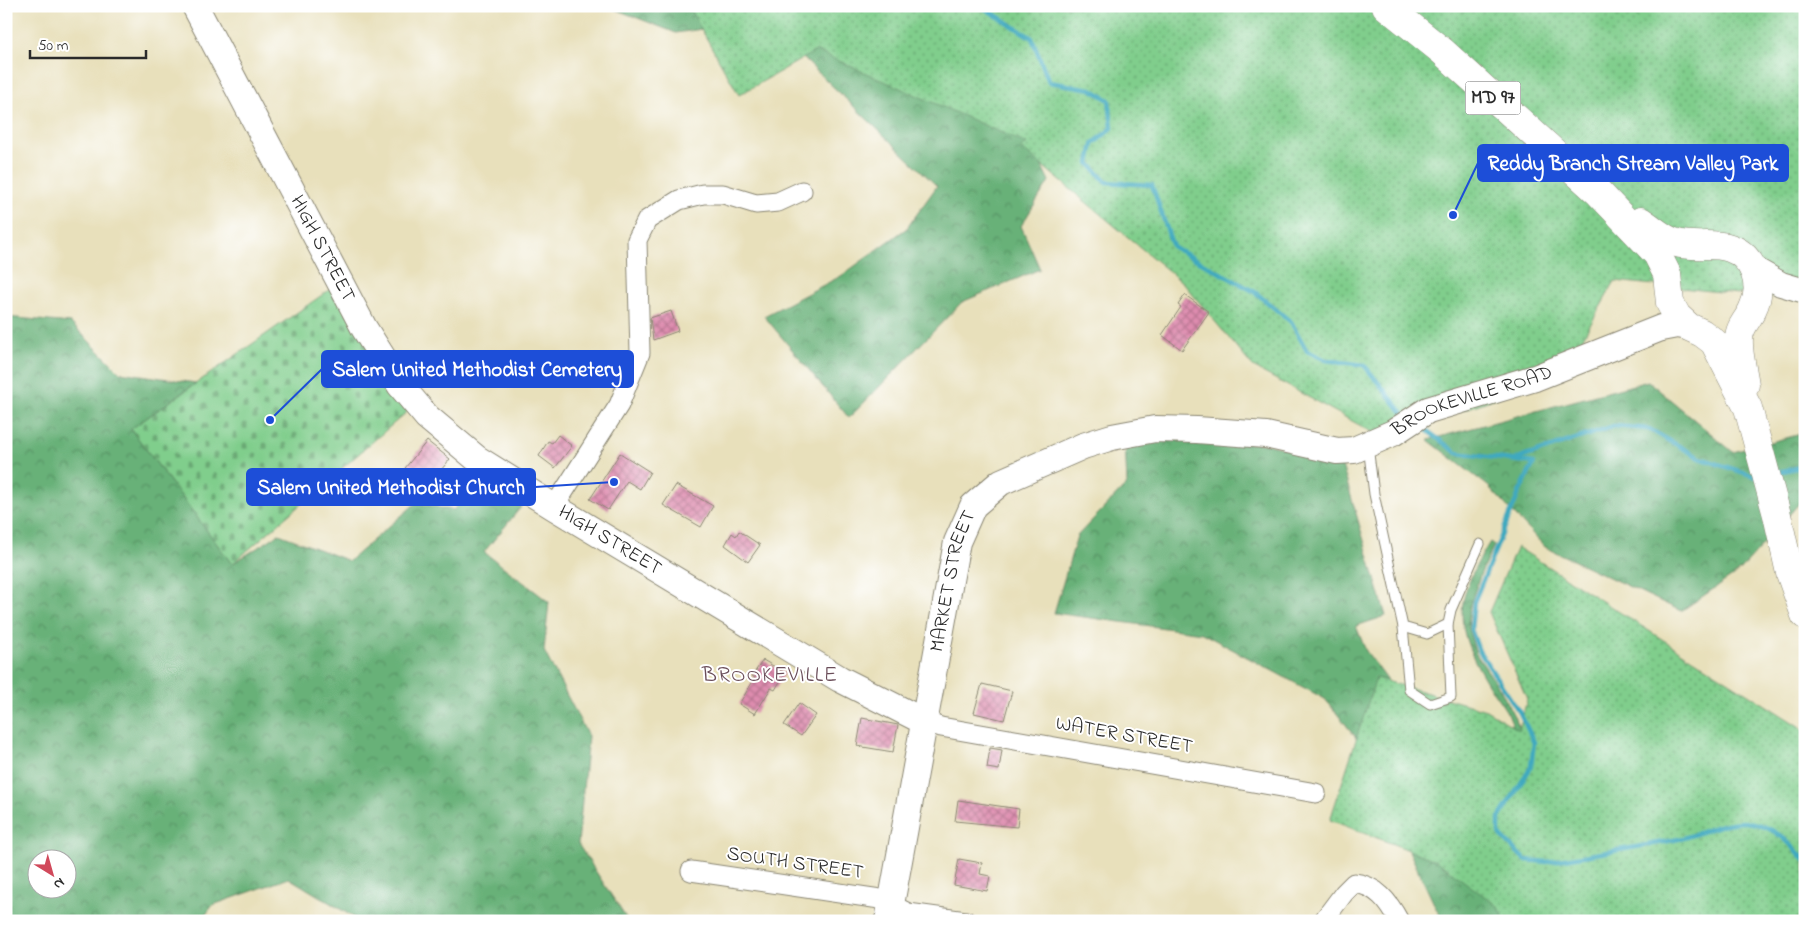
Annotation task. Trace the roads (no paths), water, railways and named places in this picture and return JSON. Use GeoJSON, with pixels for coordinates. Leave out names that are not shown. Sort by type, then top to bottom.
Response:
{"type":"FeatureCollection","features":[{"type":"Feature","properties":{"kind":"main road","name":"HIGH STREET"},"geometry":{"type":"LineString","coordinates":[[195,6],[364,328],[400,385],[427,417],[456,442],[554,507],[840,679],[924,722]]}},
{"type":"Feature","properties":{"kind":"main road","name":"MD 97"},"geometry":{"type":"LineString","coordinates":[[1386,6],[1442,51],[1598,192],[1657,254],[1664,265],[1669,292],[1677,316],[1718,348],[1748,408]]}},
{"type":"Feature","properties":{"kind":"main road","name":"MD 97"},"geometry":{"type":"LineString","coordinates":[[1598,192],[1675,243],[1719,245],[1732,248],[1744,256],[1753,268],[1757,288],[1739,339],[1748,408],[1777,515],[1790,573],[1805,615]]}},
{"type":"Feature","properties":{"kind":"main road"},"geometry":{"type":"LineString","coordinates":[[1669,292],[1671,273],[1679,260],[1691,250],[1704,245]]}},
{"type":"Feature","properties":{"kind":"main road","name":"BROOKEVILLE ROAD"},"geometry":{"type":"LineString","coordinates":[[1578,362],[1651,316],[1669,292]]}},
{"type":"Feature","properties":{"kind":"main road"},"geometry":{"type":"LineString","coordinates":[[1696,330],[1725,332],[1749,315]]}},
{"type":"Feature","properties":{"kind":"main road","name":"BROOKEVILLE ROAD"},"geometry":{"type":"LineString","coordinates":[[1368,444],[1392,433],[1428,410],[1535,378],[1661,328],[1677,325],[1696,330]]}},
{"type":"Feature","properties":{"kind":"main road","name":"MARKET STREET"},"geometry":{"type":"LineString","coordinates":[[890,913],[957,542],[964,521],[973,506],[1001,482],[1083,446],[1121,435],[1155,430],[1197,430],[1266,436],[1337,451],[1354,450],[1368,444]]}},
{"type":"Feature","properties":{"kind":"street"},"geometry":{"type":"LineString","coordinates":[[554,507],[620,406],[640,353],[637,240],[647,220],[679,200],[703,194],[723,194],[756,204],[778,202],[802,191]]}},
{"type":"Feature","properties":{"kind":"street"},"geometry":{"type":"LineString","coordinates":[[1753,268],[1781,284],[1805,291]]}},
{"type":"Feature","properties":{"kind":"street"},"geometry":{"type":"LineString","coordinates":[[1749,315],[1772,299],[1805,301]]}},
{"type":"Feature","properties":{"kind":"street","name":"WATER STREET"},"geometry":{"type":"LineString","coordinates":[[924,722],[950,729],[1316,793]]}},
{"type":"Feature","properties":{"kind":"street","name":"SOUTH STREET"},"geometry":{"type":"LineString","coordinates":[[691,872],[880,899],[890,913],[908,913],[966,921]]}},
{"type":"Feature","properties":{"kind":"street"},"geometry":{"type":"LineString","coordinates":[[1323,921],[1354,884],[1368,884],[1383,897],[1400,921]]}},
{"type":"Feature","properties":{"kind":"lane"},"geometry":{"type":"LineString","coordinates":[[1368,444],[1374,494],[1402,627],[1409,690],[1430,704],[1451,697],[1448,624],[1451,610],[1480,544]]}},
{"type":"Feature","properties":{"kind":"lane"},"geometry":{"type":"LineString","coordinates":[[1402,627],[1427,634],[1448,624]]}},
{"type":"Feature","properties":{"kind":"waterway"},"geometry":{"type":"LineString","coordinates":[[981,6],[1032,38],[1049,82],[1091,89],[1109,100],[1112,128],[1093,144],[1089,163],[1106,182],[1152,185],[1173,247],[1255,292],[1291,322],[1307,351],[1326,360],[1364,365],[1402,412]]}},
{"type":"Feature","properties":{"kind":"waterway"},"geometry":{"type":"LineString","coordinates":[[1517,459],[1614,426],[1649,429],[1700,458],[1757,477]]}},
{"type":"Feature","properties":{"kind":"waterway"},"geometry":{"type":"LineString","coordinates":[[1425,429],[1457,453],[1534,463],[1519,493],[1474,602],[1471,629],[1479,651],[1520,713],[1534,742],[1531,767],[1499,818],[1499,834],[1525,860],[1547,862],[1666,842],[1718,826],[1744,822],[1761,825],[1776,832],[1805,860]]}},
{"type":"Feature","properties":{"kind":"waterway"},"geometry":{"type":"LineString","coordinates":[[1774,473],[1805,466]]}},
{"type":"Feature","properties":{"kind":"place","name":"Reddy Branch Stream Valley Park"},"geometry":{"type":"Point","coordinates":[1453,215]}},
{"type":"Feature","properties":{"kind":"place","name":"Salem United Methodist Cemetery"},"geometry":{"type":"Point","coordinates":[270,420]}},
{"type":"Feature","properties":{"kind":"place","name":"Salem United Methodist Church"},"geometry":{"type":"Point","coordinates":[614,482]}},
{"type":"Feature","properties":{"kind":"district","name":"BROOKEVILLE"},"geometry":{"type":"Point","coordinates":[770,676]}}]}
